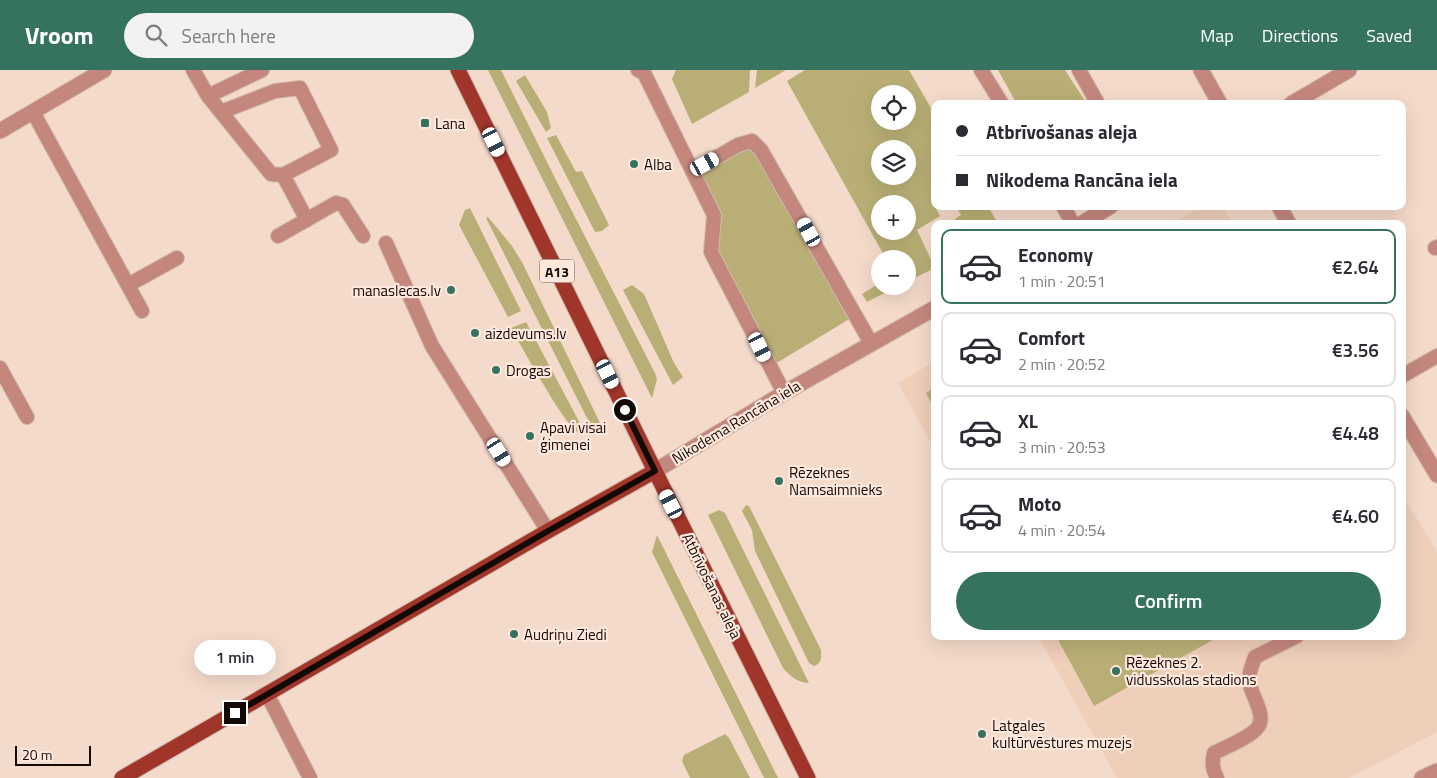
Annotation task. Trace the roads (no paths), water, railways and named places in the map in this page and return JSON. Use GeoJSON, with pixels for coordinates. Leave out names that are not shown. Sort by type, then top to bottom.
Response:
{"type":"FeatureCollection","features":[{"type":"Feature","properties":{"kind":"main road","name":"Atbrīvošanas aleja"},"geometry":{"type":"LineString","coordinates":[[458,70],[808,778]]}},
{"type":"Feature","properties":{"kind":"main road","name":"Nikodema Rancāna iela"},"geometry":{"type":"LineString","coordinates":[[122,778],[655,471]]}},
{"type":"Feature","properties":{"kind":"street"},"geometry":{"type":"LineString","coordinates":[[1201,70],[1218,100]]}},
{"type":"Feature","properties":{"kind":"street"},"geometry":{"type":"LineString","coordinates":[[0,131],[98,72]]}},
{"type":"Feature","properties":{"kind":"street"},"geometry":{"type":"LineString","coordinates":[[1297,100],[1339,73]]}},
{"type":"Feature","properties":{"kind":"street"},"geometry":{"type":"LineString","coordinates":[[1087,220],[1104,210]]}},
{"type":"Feature","properties":{"kind":"street","name":"Nikodema Rancāna iela"},"geometry":{"type":"LineString","coordinates":[[655,471],[784,393],[931,310]]}},
{"type":"Feature","properties":{"kind":"street"},"geometry":{"type":"LineString","coordinates":[[1406,423],[1437,475]]}},
{"type":"Feature","properties":{"kind":"street"},"geometry":{"type":"LineString","coordinates":[[1422,778],[1437,770]]}},
{"type":"Feature","properties":{"kind":"lane"},"geometry":{"type":"LineString","coordinates":[[194,70],[208,96],[270,174],[283,175],[331,150],[300,88],[275,91],[221,112]]}},
{"type":"Feature","properties":{"kind":"lane"},"geometry":{"type":"LineString","coordinates":[[208,96],[262,70]]}},
{"type":"Feature","properties":{"kind":"lane"},"geometry":{"type":"LineString","coordinates":[[981,70],[1000,100]]}},
{"type":"Feature","properties":{"kind":"lane"},"geometry":{"type":"LineString","coordinates":[[1079,70],[1096,100]]}},
{"type":"Feature","properties":{"kind":"lane"},"geometry":{"type":"LineString","coordinates":[[644,71],[714,215],[711,252],[784,393]]}},
{"type":"Feature","properties":{"kind":"lane"},"geometry":{"type":"LineString","coordinates":[[33,112],[142,311]]}},
{"type":"Feature","properties":{"kind":"lane"},"geometry":{"type":"LineString","coordinates":[[693,171],[738,145],[752,142],[762,150],[871,343]]}},
{"type":"Feature","properties":{"kind":"lane"},"geometry":{"type":"LineString","coordinates":[[283,175],[307,220]]}},
{"type":"Feature","properties":{"kind":"lane"},"geometry":{"type":"LineString","coordinates":[[278,236],[336,203],[343,205],[363,236]]}},
{"type":"Feature","properties":{"kind":"lane"},"geometry":{"type":"LineString","coordinates":[[386,243],[432,346],[548,531]]}},
{"type":"Feature","properties":{"kind":"lane"},"geometry":{"type":"LineString","coordinates":[[128,285],[177,258]]}},
{"type":"Feature","properties":{"kind":"lane"},"geometry":{"type":"LineString","coordinates":[[1406,374],[1437,356]]}},
{"type":"Feature","properties":{"kind":"lane"},"geometry":{"type":"LineString","coordinates":[[0,368],[27,417]]}},
{"type":"Feature","properties":{"kind":"lane"},"geometry":{"type":"LineString","coordinates":[[1217,778],[1212,763],[1214,752],[1260,726],[1261,718],[1251,692],[1249,678],[1255,658],[1289,640]]}},
{"type":"Feature","properties":{"kind":"lane"},"geometry":{"type":"LineString","coordinates":[[267,694],[310,778]]}},
{"type":"Feature","properties":{"kind":"place","name":"Lana"},"geometry":{"type":"Point","coordinates":[425,123]}},
{"type":"Feature","properties":{"kind":"place","name":"Alba"},"geometry":{"type":"Point","coordinates":[634,164]}},
{"type":"Feature","properties":{"kind":"place","name":"manaslecas.lv"},"geometry":{"type":"Point","coordinates":[451,290]}},
{"type":"Feature","properties":{"kind":"place","name":"aizdevums.lv"},"geometry":{"type":"Point","coordinates":[475,333]}},
{"type":"Feature","properties":{"kind":"place","name":"Drogas"},"geometry":{"type":"Point","coordinates":[496,370]}},
{"type":"Feature","properties":{"kind":"place","name":"Apavi visai ģimenei"},"geometry":{"type":"Point","coordinates":[530,436]}},
{"type":"Feature","properties":{"kind":"place","name":"Rēzeknes Namsaimnieks"},"geometry":{"type":"Point","coordinates":[779,481]}},
{"type":"Feature","properties":{"kind":"place","name":"Audriņu Ziedi"},"geometry":{"type":"Point","coordinates":[514,634]}},
{"type":"Feature","properties":{"kind":"place","name":"Rēzeknes 2. vidusskolas stadions"},"geometry":{"type":"Point","coordinates":[1116,671]}},
{"type":"Feature","properties":{"kind":"place","name":"Latgales kultūrvēstures muzejs"},"geometry":{"type":"Point","coordinates":[982,734]}}]}
